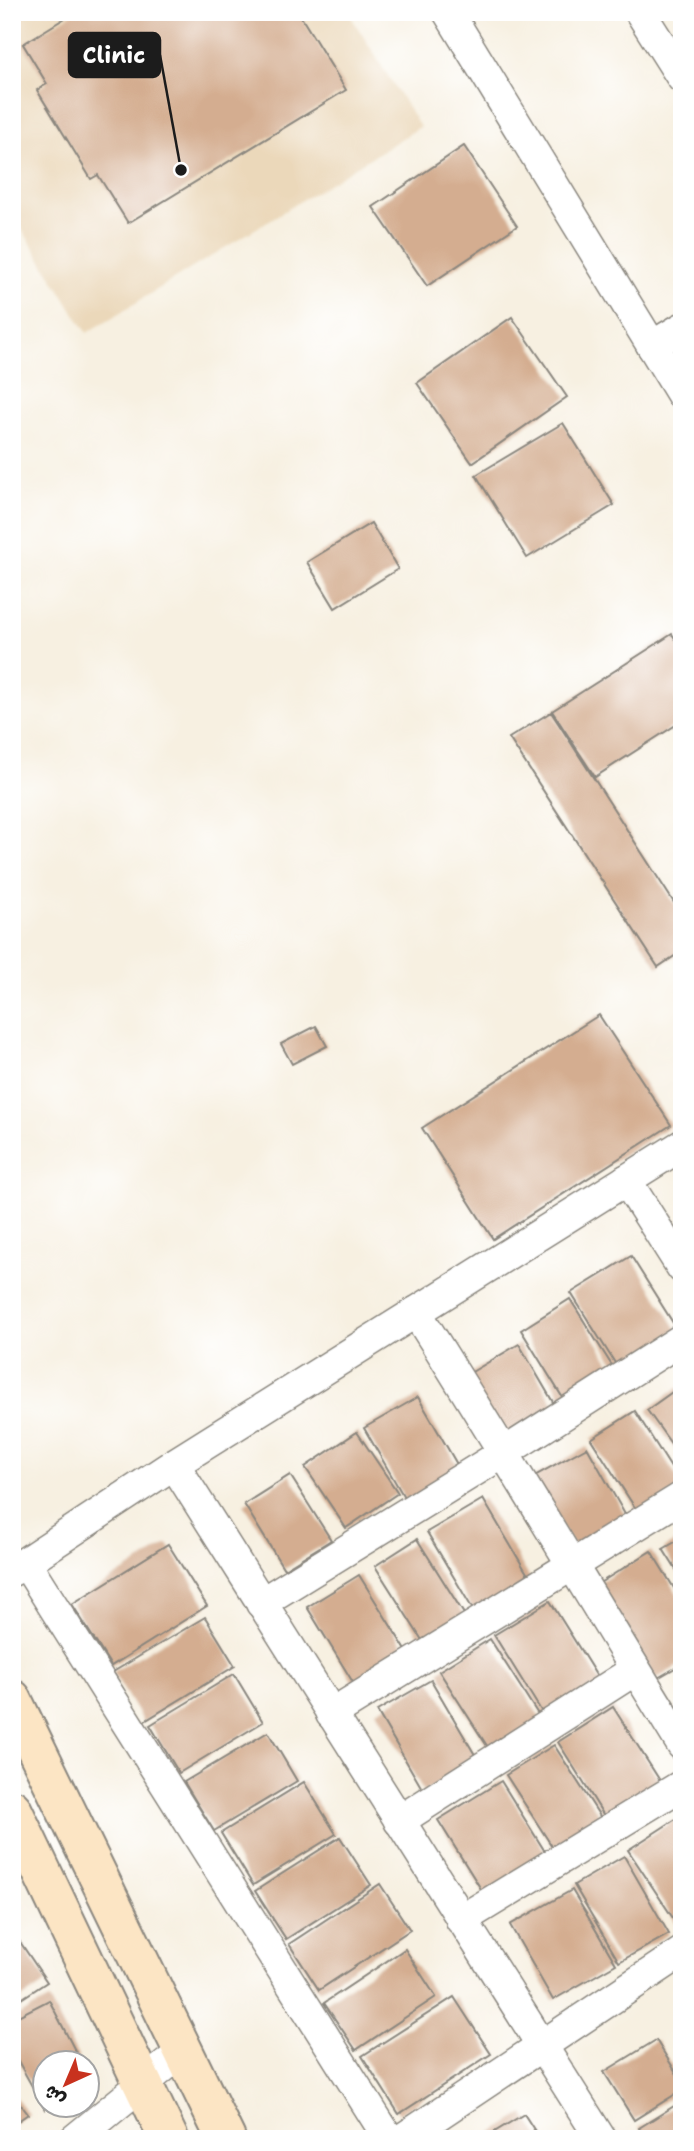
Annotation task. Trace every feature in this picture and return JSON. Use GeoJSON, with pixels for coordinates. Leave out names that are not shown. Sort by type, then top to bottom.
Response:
{"type":"FeatureCollection","features":[{"type":"Feature","properties":{"kind":"main road"},"geometry":{"type":"LineString","coordinates":[[12,1699],[226,2139]]}},
{"type":"Feature","properties":{"kind":"main road"},"geometry":{"type":"LineString","coordinates":[[12,1809],[169,2139]]}},
{"type":"Feature","properties":{"kind":"street"},"geometry":{"type":"LineString","coordinates":[[448,12],[682,395]]}},
{"type":"Feature","properties":{"kind":"street"},"geometry":{"type":"LineString","coordinates":[[640,12],[682,78]]}},
{"type":"Feature","properties":{"kind":"street"},"geometry":{"type":"LineString","coordinates":[[652,346],[682,328]]}},
{"type":"Feature","properties":{"kind":"street"},"geometry":{"type":"LineString","coordinates":[[389,2139],[19,1567],[174,1464],[682,1145]]}},
{"type":"Feature","properties":{"kind":"street"},"geometry":{"type":"LineString","coordinates":[[626,1180],[682,1268]]}},
{"type":"Feature","properties":{"kind":"street"},"geometry":{"type":"LineString","coordinates":[[416,1312],[505,1452],[682,1745]]}},
{"type":"Feature","properties":{"kind":"street"},"geometry":{"type":"LineString","coordinates":[[261,1602],[682,1339]]}},
{"type":"Feature","properties":{"kind":"street"},"geometry":{"type":"LineString","coordinates":[[174,1464],[601,2139]]}},
{"type":"Feature","properties":{"kind":"street"},"geometry":{"type":"LineString","coordinates":[[331,1714],[682,1497]]}},
{"type":"Feature","properties":{"kind":"street"},"geometry":{"type":"LineString","coordinates":[[399,1821],[635,1670]]}},
{"type":"Feature","properties":{"kind":"street"},"geometry":{"type":"LineString","coordinates":[[461,1920],[682,1785]]}},
{"type":"Feature","properties":{"kind":"street"},"geometry":{"type":"LineString","coordinates":[[402,2139],[682,1952]]}},
{"type":"Feature","properties":{"kind":"street"},"geometry":{"type":"LineString","coordinates":[[75,2139],[183,2051]]}},
{"type":"Feature","properties":{"kind":"shaded area"},"geometry":{"type":"Polygon","coordinates":[[[12,12],[348,12],[420,127],[87,333],[12,213],[12,12]]]}},
{"type":"Feature","properties":{"kind":"building"},"geometry":{"type":"Polygon","coordinates":[[[75,12],[298,12],[346,90],[128,223],[98,175],[91,179],[37,90],[47,84],[23,44],[75,12]]]}},
{"type":"Feature","properties":{"kind":"building"},"geometry":{"type":"Polygon","coordinates":[[[464,146],[517,226],[427,286],[373,207],[464,146]]]}},
{"type":"Feature","properties":{"kind":"building"},"geometry":{"type":"Polygon","coordinates":[[[512,317],[567,397],[472,463],[417,383],[512,317]]]}},
{"type":"Feature","properties":{"kind":"building"},"geometry":{"type":"Polygon","coordinates":[[[563,423],[614,505],[527,558],[476,475],[563,423]]]}},
{"type":"Feature","properties":{"kind":"building"},"geometry":{"type":"Polygon","coordinates":[[[371,523],[398,569],[335,608],[307,562],[371,523]]]}},
{"type":"Feature","properties":{"kind":"building"},"geometry":{"type":"Polygon","coordinates":[[[672,634],[682,649],[682,721],[595,777],[552,711],[672,634]]]}},
{"type":"Feature","properties":{"kind":"building"},"geometry":{"type":"Polygon","coordinates":[[[551,712],[682,915],[682,951],[658,967],[509,738],[551,712]]]}},
{"type":"Feature","properties":{"kind":"building"},"geometry":{"type":"Polygon","coordinates":[[[599,1015],[671,1125],[493,1239],[422,1128],[599,1015]]]}},
{"type":"Feature","properties":{"kind":"building"},"geometry":{"type":"Polygon","coordinates":[[[316,1026],[327,1046],[292,1064],[281,1044],[316,1026]]]}},
{"type":"Feature","properties":{"kind":"building"},"geometry":{"type":"Polygon","coordinates":[[[631,1256],[680,1334],[620,1371],[571,1293],[631,1256]]]}},
{"type":"Feature","properties":{"kind":"building"},"geometry":{"type":"Polygon","coordinates":[[[570,1299],[616,1372],[566,1403],[521,1330],[570,1299]]]}},
{"type":"Feature","properties":{"kind":"building"},"geometry":{"type":"Polygon","coordinates":[[[519,1344],[557,1409],[503,1440],[465,1376],[519,1344]]]}},
{"type":"Feature","properties":{"kind":"building"},"geometry":{"type":"Polygon","coordinates":[[[682,1385],[682,1459],[647,1410],[682,1385]]]}},
{"type":"Feature","properties":{"kind":"building"},"geometry":{"type":"Polygon","coordinates":[[[418,1397],[462,1473],[408,1504],[364,1428],[418,1397]]]}},
{"type":"Feature","properties":{"kind":"building"},"geometry":{"type":"Polygon","coordinates":[[[635,1411],[682,1485],[641,1517],[591,1439],[635,1411]]]}},
{"type":"Feature","properties":{"kind":"building"},"geometry":{"type":"Polygon","coordinates":[[[357,1432],[398,1493],[346,1528],[305,1467],[357,1432]]]}},
{"type":"Feature","properties":{"kind":"building"},"geometry":{"type":"Polygon","coordinates":[[[587,1447],[631,1525],[578,1555],[533,1477],[587,1447]]]}},
{"type":"Feature","properties":{"kind":"building"},"geometry":{"type":"Polygon","coordinates":[[[290,1475],[331,1540],[284,1569],[244,1504],[290,1475]]]}},
{"type":"Feature","properties":{"kind":"building"},"geometry":{"type":"Polygon","coordinates":[[[483,1499],[531,1580],[475,1613],[427,1532],[483,1499]]]}},
{"type":"Feature","properties":{"kind":"building"},"geometry":{"type":"Polygon","coordinates":[[[682,1538],[682,1579],[663,1549],[682,1538]]]}},
{"type":"Feature","properties":{"kind":"building"},"geometry":{"type":"Polygon","coordinates":[[[417,1539],[469,1622],[427,1648],[375,1566],[417,1539]]]}},
{"type":"Feature","properties":{"kind":"building"},"geometry":{"type":"Polygon","coordinates":[[[168,1544],[207,1606],[111,1666],[72,1604],[168,1544]]]}},
{"type":"Feature","properties":{"kind":"building"},"geometry":{"type":"Polygon","coordinates":[[[651,1551],[682,1601],[682,1664],[656,1679],[598,1584],[651,1551]]]}},
{"type":"Feature","properties":{"kind":"building"},"geometry":{"type":"Polygon","coordinates":[[[359,1575],[407,1652],[354,1684],[307,1607],[359,1575]]]}},
{"type":"Feature","properties":{"kind":"building"},"geometry":{"type":"Polygon","coordinates":[[[550,1601],[601,1683],[545,1717],[494,1635],[550,1601]]]}},
{"type":"Feature","properties":{"kind":"building"},"geometry":{"type":"Polygon","coordinates":[[[205,1617],[235,1666],[143,1722],[113,1672],[205,1617]]]}},
{"type":"Feature","properties":{"kind":"building"},"geometry":{"type":"Polygon","coordinates":[[[490,1639],[541,1719],[491,1752],[439,1671],[490,1639]]]}},
{"type":"Feature","properties":{"kind":"building"},"geometry":{"type":"Polygon","coordinates":[[[234,1674],[263,1722],[179,1773],[150,1725],[234,1674]]]}},
{"type":"Feature","properties":{"kind":"building"},"geometry":{"type":"Polygon","coordinates":[[[431,1680],[478,1760],[424,1792],[377,1711],[431,1680]]]}},
{"type":"Feature","properties":{"kind":"building"},"geometry":{"type":"Polygon","coordinates":[[[613,1707],[664,1787],[608,1822],[558,1742],[613,1707]]]}},
{"type":"Feature","properties":{"kind":"building"},"geometry":{"type":"Polygon","coordinates":[[[268,1732],[297,1781],[214,1831],[184,1782],[268,1732]]]}},
{"type":"Feature","properties":{"kind":"building"},"geometry":{"type":"Polygon","coordinates":[[[554,1745],[605,1824],[557,1854],[506,1775],[554,1745]]]}},
{"type":"Feature","properties":{"kind":"building"},"geometry":{"type":"Polygon","coordinates":[[[501,1781],[549,1858],[486,1897],[438,1820],[501,1781]]]}},
{"type":"Feature","properties":{"kind":"building"},"geometry":{"type":"Polygon","coordinates":[[[304,1782],[336,1834],[253,1885],[221,1833],[304,1782]]]}},
{"type":"Feature","properties":{"kind":"building"},"geometry":{"type":"Polygon","coordinates":[[[682,1815],[682,1925],[679,1927],[628,1850],[682,1815]]]}},
{"type":"Feature","properties":{"kind":"building"},"geometry":{"type":"Polygon","coordinates":[[[340,1837],[371,1885],[286,1939],[255,1891],[340,1837]]]}},
{"type":"Feature","properties":{"kind":"building"},"geometry":{"type":"Polygon","coordinates":[[[624,1856],[669,1934],[619,1962],[574,1885],[624,1856]]]}},
{"type":"Feature","properties":{"kind":"building"},"geometry":{"type":"Polygon","coordinates":[[[380,1884],[410,1930],[319,1990],[289,1944],[380,1884]]]}},
{"type":"Feature","properties":{"kind":"building"},"geometry":{"type":"Polygon","coordinates":[[[572,1890],[616,1964],[553,2000],[510,1925],[572,1890]]]}},
{"type":"Feature","properties":{"kind":"building"},"geometry":{"type":"Polygon","coordinates":[[[12,1930],[47,1982],[12,2005],[12,1930]]]}},
{"type":"Feature","properties":{"kind":"building"},"geometry":{"type":"Polygon","coordinates":[[[405,1949],[436,1997],[356,2050],[324,2003],[405,1949]]]}},
{"type":"Feature","properties":{"kind":"building"},"geometry":{"type":"Polygon","coordinates":[[[454,1997],[491,2054],[399,2114],[362,2056],[454,1997]]]}},
{"type":"Feature","properties":{"kind":"building"},"geometry":{"type":"Polygon","coordinates":[[[49,2000],[75,2050],[32,2050],[32,2086],[12,2050],[12,2019],[49,2000]]]}},
{"type":"Feature","properties":{"kind":"building"},"geometry":{"type":"Polygon","coordinates":[[[656,2040],[682,2082],[682,2090],[634,2120],[604,2072],[656,2040]]]}},
{"type":"Feature","properties":{"kind":"building"},"geometry":{"type":"Polygon","coordinates":[[[12,2093],[28,2114],[12,2125],[12,2093]]]}},
{"type":"Feature","properties":{"kind":"building"},"geometry":{"type":"Polygon","coordinates":[[[682,2101],[682,2139],[645,2139],[639,2128],[682,2101]]]}},
{"type":"Feature","properties":{"kind":"building"},"geometry":{"type":"Polygon","coordinates":[[[524,2114],[540,2139],[483,2139],[524,2114]]]}},
{"type":"Feature","properties":{"kind":"place","name":"Clinic"},"geometry":{"type":"Point","coordinates":[181,170]}}]}
